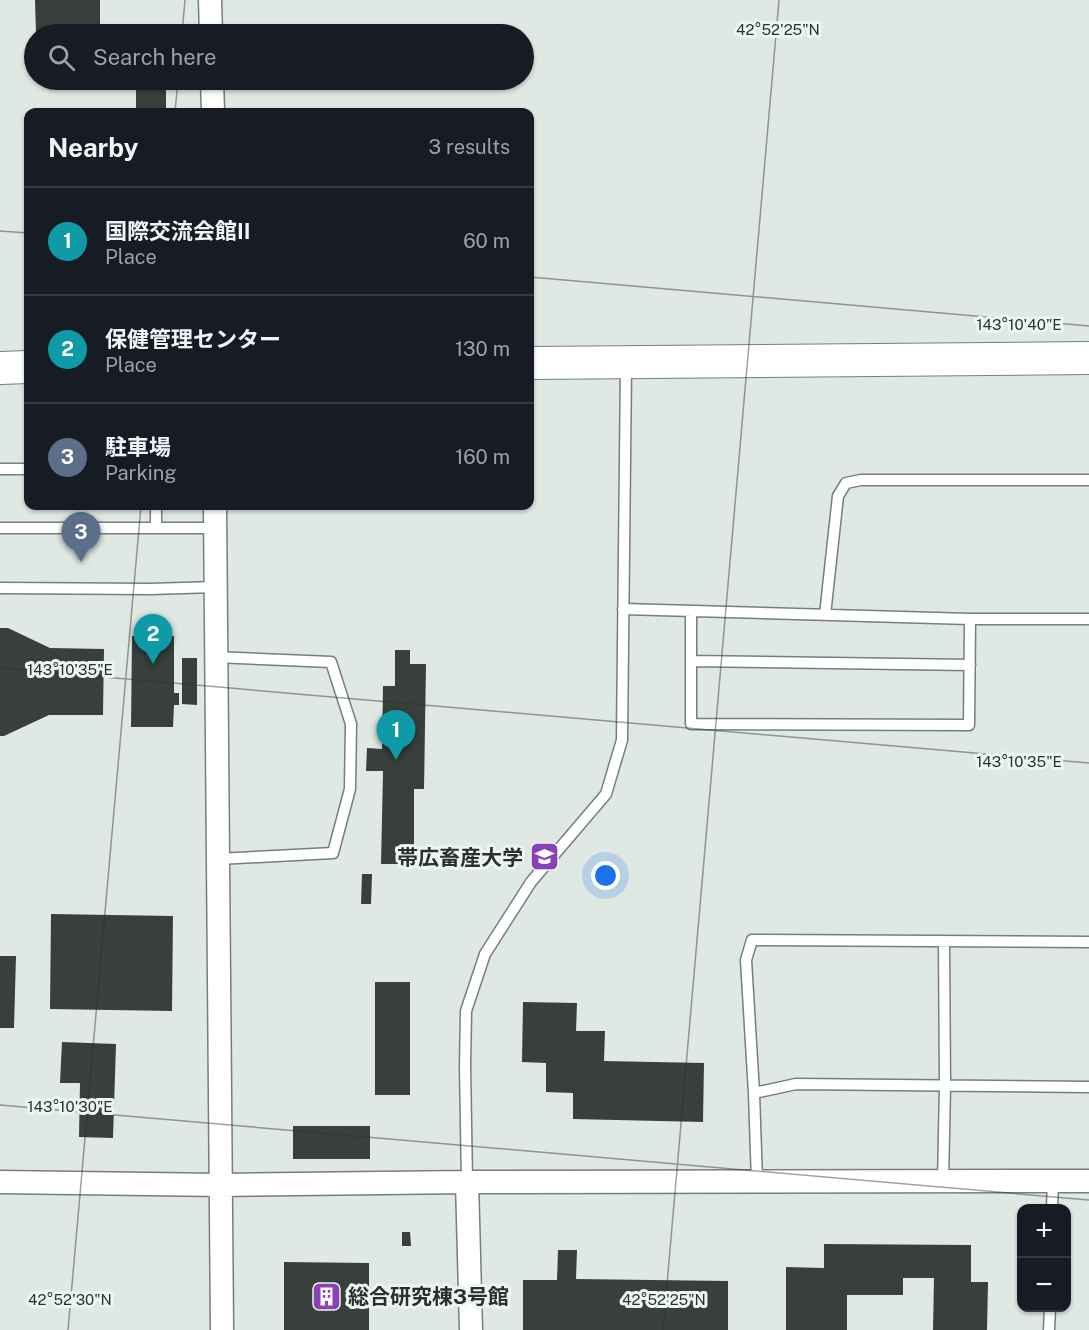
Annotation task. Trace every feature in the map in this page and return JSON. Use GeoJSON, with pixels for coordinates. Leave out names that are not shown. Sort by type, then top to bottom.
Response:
{"type":"FeatureCollection","features":[{"type":"Feature","properties":{"kind":"street"},"geometry":{"type":"LineString","coordinates":[[210,0],[211,24]]}},
{"type":"Feature","properties":{"kind":"street"},"geometry":{"type":"LineString","coordinates":[[212,90],[213,108]]}},
{"type":"Feature","properties":{"kind":"street"},"geometry":{"type":"LineString","coordinates":[[534,363],[1089,358]]}},
{"type":"Feature","properties":{"kind":"street"},"geometry":{"type":"LineString","coordinates":[[0,368],[24,367]]}},
{"type":"Feature","properties":{"kind":"street"},"geometry":{"type":"LineString","coordinates":[[215,517],[222,1330]]}},
{"type":"Feature","properties":{"kind":"street"},"geometry":{"type":"LineString","coordinates":[[0,1182],[221,1185],[467,1182],[1089,1181]]}},
{"type":"Feature","properties":{"kind":"street"},"geometry":{"type":"LineString","coordinates":[[467,1182],[471,1330]]}},
{"type":"Feature","properties":{"kind":"lane"},"geometry":{"type":"LineString","coordinates":[[467,1182],[466,1011],[485,954],[531,882],[606,794],[622,740],[626,362]]}},
{"type":"Feature","properties":{"kind":"lane"},"geometry":{"type":"LineString","coordinates":[[0,469],[24,469]]}},
{"type":"Feature","properties":{"kind":"lane"},"geometry":{"type":"LineString","coordinates":[[825,615],[838,496],[846,483],[861,480],[1089,480]]}},
{"type":"Feature","properties":{"kind":"lane"},"geometry":{"type":"LineString","coordinates":[[156,510],[156,528]]}},
{"type":"Feature","properties":{"kind":"lane"},"geometry":{"type":"LineString","coordinates":[[0,528],[156,528],[215,517]]}},
{"type":"Feature","properties":{"kind":"lane"},"geometry":{"type":"LineString","coordinates":[[0,588],[216,587]]}},
{"type":"Feature","properties":{"kind":"lane"},"geometry":{"type":"LineString","coordinates":[[623,609],[970,620],[1089,619]]}},
{"type":"Feature","properties":{"kind":"lane"},"geometry":{"type":"LineString","coordinates":[[691,611],[691,724],[969,725],[970,620]]}},
{"type":"Feature","properties":{"kind":"lane"},"geometry":{"type":"LineString","coordinates":[[216,657],[332,662],[351,723],[350,789],[333,854],[218,860]]}},
{"type":"Feature","properties":{"kind":"lane"},"geometry":{"type":"LineString","coordinates":[[691,661],[970,665]]}},
{"type":"Feature","properties":{"kind":"lane"},"geometry":{"type":"LineString","coordinates":[[757,1182],[747,960],[752,940],[1089,942]]}},
{"type":"Feature","properties":{"kind":"lane"},"geometry":{"type":"LineString","coordinates":[[943,1182],[944,941]]}},
{"type":"Feature","properties":{"kind":"lane"},"geometry":{"type":"LineString","coordinates":[[754,1093],[796,1084],[1089,1087]]}},
{"type":"Feature","properties":{"kind":"lane"},"geometry":{"type":"LineString","coordinates":[[1052,1204],[1053,1181]]}},
{"type":"Feature","properties":{"kind":"lane"},"geometry":{"type":"LineString","coordinates":[[1049,1330],[1050,1312]]}},
{"type":"Feature","properties":{"kind":"building"},"geometry":{"type":"Polygon","coordinates":[[[35,0],[100,0],[100,24],[36,24],[35,0]]]}},
{"type":"Feature","properties":{"kind":"building"},"geometry":{"type":"Polygon","coordinates":[[[136,90],[166,90],[166,108],[136,108],[136,90]]]}},
{"type":"Feature","properties":{"kind":"building"},"geometry":{"type":"Polygon","coordinates":[[[0,628],[8,628],[50,648],[104,649],[103,715],[49,715],[0,736],[0,628]]]}},
{"type":"Feature","properties":{"kind":"building"},"geometry":{"type":"Polygon","coordinates":[[[132,636],[174,636],[174,693],[179,693],[179,705],[174,705],[173,727],[131,727],[132,636]]]}},
{"type":"Feature","properties":{"kind":"building"},"geometry":{"type":"Polygon","coordinates":[[[395,650],[410,650],[410,664],[426,664],[424,789],[414,789],[414,853],[398,853],[398,864],[381,864],[383,771],[366,771],[367,748],[382,749],[383,686],[395,686],[395,650]]]}},
{"type":"Feature","properties":{"kind":"building"},"geometry":{"type":"Polygon","coordinates":[[[182,658],[197,658],[197,705],[182,704],[182,658]]]}},
{"type":"Feature","properties":{"kind":"building"},"geometry":{"type":"Polygon","coordinates":[[[362,874],[372,874],[371,904],[361,904],[362,874]]]}},
{"type":"Feature","properties":{"kind":"building"},"geometry":{"type":"Polygon","coordinates":[[[51,914],[173,916],[172,1011],[50,1009],[51,914]]]}},
{"type":"Feature","properties":{"kind":"building"},"geometry":{"type":"Polygon","coordinates":[[[0,956],[16,956],[14,1028],[0,1028],[0,956]]]}},
{"type":"Feature","properties":{"kind":"building"},"geometry":{"type":"Polygon","coordinates":[[[375,982],[410,982],[410,1095],[375,1095],[375,982]]]}},
{"type":"Feature","properties":{"kind":"building"},"geometry":{"type":"Polygon","coordinates":[[[523,1002],[577,1003],[576,1031],[605,1031],[604,1061],[704,1063],[703,1122],[573,1119],[573,1093],[546,1092],[546,1063],[522,1062],[523,1002]]]}},
{"type":"Feature","properties":{"kind":"building"},"geometry":{"type":"Polygon","coordinates":[[[62,1042],[116,1044],[113,1138],[79,1137],[80,1083],[60,1083],[62,1042]]]}},
{"type":"Feature","properties":{"kind":"building"},"geometry":{"type":"Polygon","coordinates":[[[293,1126],[370,1126],[370,1159],[293,1159],[293,1126]]]}},
{"type":"Feature","properties":{"kind":"building"},"geometry":{"type":"Polygon","coordinates":[[[402,1232],[410,1232],[411,1246],[402,1246],[402,1232]]]}},
{"type":"Feature","properties":{"kind":"building"},"geometry":{"type":"Polygon","coordinates":[[[824,1244],[971,1245],[971,1282],[988,1282],[987,1330],[933,1330],[934,1278],[903,1278],[903,1295],[847,1295],[847,1330],[786,1330],[786,1267],[824,1268],[824,1244]]]}},
{"type":"Feature","properties":{"kind":"building"},"geometry":{"type":"Polygon","coordinates":[[[558,1250],[577,1250],[576,1279],[728,1281],[728,1330],[523,1330],[523,1280],[557,1280],[558,1250]]]}},
{"type":"Feature","properties":{"kind":"building","name":"総合研究棟3号館"},"geometry":{"type":"Polygon","coordinates":[[[284,1262],[369,1263],[369,1330],[284,1330],[284,1262]]]}},
{"type":"Feature","properties":{"kind":"place","name":"駐車場"},"geometry":{"type":"Point","coordinates":[81,562]}},
{"type":"Feature","properties":{"kind":"place","name":"保健管理センター"},"geometry":{"type":"Point","coordinates":[153,664]}},
{"type":"Feature","properties":{"kind":"place","name":"国際交流会館II"},"geometry":{"type":"Point","coordinates":[396,760]}},
{"type":"Feature","properties":{"kind":"place","name":"帯広畜産大学"},"geometry":{"type":"Point","coordinates":[544,857]}},
{"type":"Feature","properties":{"kind":"place","name":"総合研究棟3号館"},"geometry":{"type":"Point","coordinates":[327,1296]}}]}
